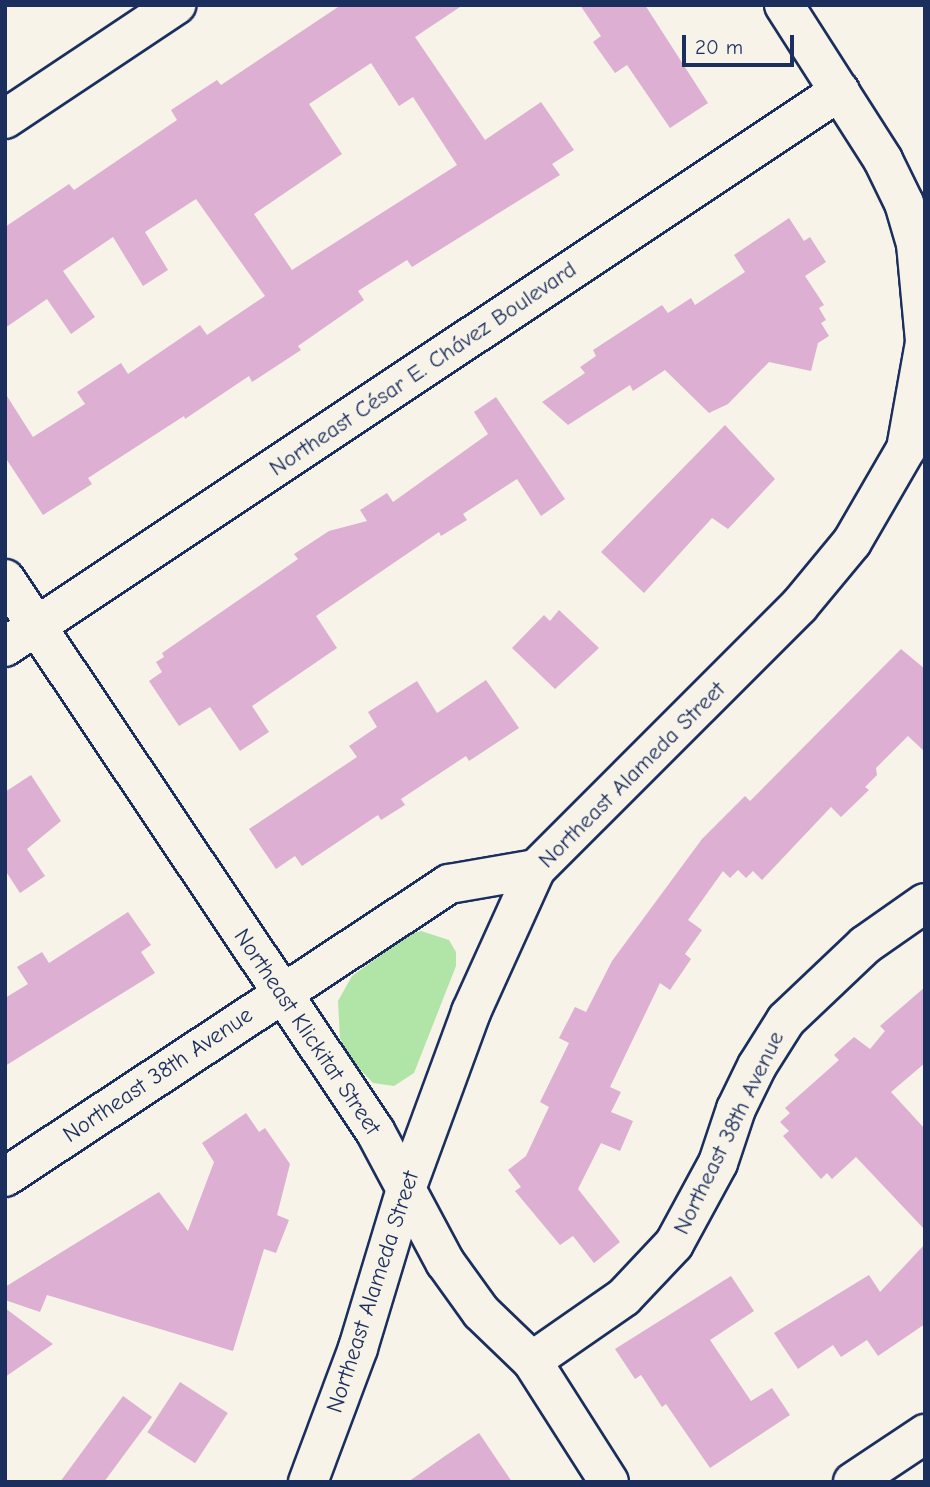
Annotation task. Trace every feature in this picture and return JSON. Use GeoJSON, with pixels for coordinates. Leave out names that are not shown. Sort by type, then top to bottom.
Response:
{"type":"FeatureCollection","features":[{"type":"Feature","properties":{"kind":"street"},"geometry":{"type":"LineString","coordinates":[[5,119],[176,5]]}},
{"type":"Feature","properties":{"kind":"street","name":"Northeast Alameda Street"},"geometry":{"type":"LineString","coordinates":[[308,1482],[358,1348],[406,1189],[471,1012],[536,869],[799,606],[852,542],[906,449],[925,342],[916,244],[904,204],[841,91],[784,5]]}},
{"type":"Feature","properties":{"kind":"street","name":"Northeast César E. Chávez Boulevard"},"geometry":{"type":"LineString","coordinates":[[5,647],[841,91]]}},
{"type":"Feature","properties":{"kind":"street","name":"Northeast Klickitat Street"},"geometry":{"type":"LineString","coordinates":[[5,579],[375,1130],[452,1272],[481,1312],[532,1361],[609,1482]]}},
{"type":"Feature","properties":{"kind":"street","name":"Northeast 38th Avenue"},"geometry":{"type":"LineString","coordinates":[[5,1177],[449,884],[536,869]]}},
{"type":"Feature","properties":{"kind":"street","name":"Northeast 38th Avenue"},"geometry":{"type":"LineString","coordinates":[[532,1361],[624,1297],[674,1244],[718,1163],[736,1109],[757,1066],[786,1020],[865,945],[925,903]]}},
{"type":"Feature","properties":{"kind":"street"},"geometry":{"type":"LineString","coordinates":[[853,1482],[925,1434]]}},
{"type":"Feature","properties":{"kind":"green space"},"geometry":{"type":"Polygon","coordinates":[[[421,931],[449,940],[456,952],[456,966],[414,1073],[394,1086],[373,1083],[351,1060],[340,1038],[338,1001],[352,976],[410,934],[421,931]]]}},
{"type":"Feature","properties":{"kind":"building"},"geometry":{"type":"Polygon","coordinates":[[[341,5],[463,5],[415,37],[485,140],[541,102],[574,150],[552,164],[560,175],[412,267],[407,260],[358,291],[364,300],[298,346],[301,350],[252,382],[249,376],[185,419],[184,416],[88,478],[92,484],[43,515],[5,457],[5,393],[33,437],[85,404],[77,392],[121,363],[128,374],[200,325],[207,335],[265,296],[196,199],[145,232],[168,270],[143,286],[113,237],[63,271],[95,317],[71,334],[47,299],[5,328],[5,227],[69,184],[74,190],[177,120],[171,110],[217,80],[221,85],[341,5]],[[371,63],[309,104],[342,154],[254,214],[292,270],[457,165],[413,97],[399,106],[371,63]]]}},
{"type":"Feature","properties":{"kind":"building"},"geometry":{"type":"Polygon","coordinates":[[[580,5],[645,5],[708,103],[670,128],[627,65],[615,73],[593,42],[601,36],[580,5]]]}},
{"type":"Feature","properties":{"kind":"building"},"geometry":{"type":"Polygon","coordinates":[[[789,218],[804,241],[810,237],[826,262],[805,276],[824,305],[819,308],[826,320],[821,323],[829,336],[818,343],[811,371],[769,362],[728,404],[709,413],[665,370],[633,391],[630,385],[568,425],[542,402],[585,373],[580,367],[596,356],[593,350],[662,305],[668,313],[691,298],[695,305],[745,272],[734,255],[789,218]]]}},
{"type":"Feature","properties":{"kind":"building"},"geometry":{"type":"Polygon","coordinates":[[[496,397],[565,499],[541,516],[517,479],[463,514],[467,520],[441,536],[439,532],[316,616],[337,648],[252,706],[269,732],[240,751],[210,707],[179,726],[149,681],[162,672],[156,662],[164,657],[162,653],[298,559],[294,554],[329,531],[367,521],[360,510],[387,493],[393,502],[488,434],[474,412],[496,397]]]}},
{"type":"Feature","properties":{"kind":"building"},"geometry":{"type":"Polygon","coordinates":[[[725,425],[775,479],[728,529],[712,518],[644,593],[601,552],[725,425]]]}},
{"type":"Feature","properties":{"kind":"building"},"geometry":{"type":"Polygon","coordinates":[[[559,610],[599,648],[555,689],[512,648],[544,615],[550,621],[559,610]]]}},
{"type":"Feature","properties":{"kind":"building"},"geometry":{"type":"Polygon","coordinates":[[[901,649],[925,669],[925,752],[908,736],[876,768],[877,775],[865,787],[869,790],[841,817],[831,807],[762,880],[753,871],[746,878],[738,870],[730,878],[723,871],[688,920],[702,930],[685,954],[691,959],[670,990],[660,983],[610,1087],[621,1092],[611,1112],[633,1121],[620,1151],[601,1143],[578,1189],[620,1242],[594,1263],[573,1236],[560,1245],[515,1191],[521,1187],[508,1170],[526,1156],[549,1107],[540,1102],[569,1043],[559,1038],[575,1007],[586,1012],[612,961],[702,839],[745,796],[750,801],[901,649]]]}},
{"type":"Feature","properties":{"kind":"building"},"geometry":{"type":"Polygon","coordinates":[[[486,680],[519,728],[469,761],[466,756],[401,799],[405,805],[381,820],[378,815],[302,866],[295,856],[276,869],[249,829],[357,757],[349,746],[377,727],[368,712],[417,681],[437,713],[486,680]]]}},
{"type":"Feature","properties":{"kind":"building"},"geometry":{"type":"Polygon","coordinates":[[[31,775],[61,821],[27,849],[45,876],[20,893],[5,870],[5,792],[31,775]]]}},
{"type":"Feature","properties":{"kind":"building"},"geometry":{"type":"Polygon","coordinates":[[[128,912],[151,945],[141,952],[155,973],[5,1066],[5,998],[28,984],[17,967],[42,952],[49,963],[128,912]]]}},
{"type":"Feature","properties":{"kind":"building"},"geometry":{"type":"Polygon","coordinates":[[[925,987],[925,1063],[891,1092],[925,1129],[925,1230],[856,1157],[832,1179],[827,1173],[821,1179],[783,1136],[789,1131],[780,1122],[790,1113],[785,1108],[839,1060],[834,1055],[854,1037],[870,1049],[885,1031],[880,1026],[925,987]]]}},
{"type":"Feature","properties":{"kind":"building"},"geometry":{"type":"Polygon","coordinates":[[[246,1113],[259,1132],[265,1128],[290,1164],[277,1215],[289,1220],[276,1253],[264,1249],[233,1351],[47,1295],[40,1312],[5,1300],[5,1287],[159,1192],[188,1231],[214,1162],[202,1143],[246,1113]]]}},
{"type":"Feature","properties":{"kind":"building"},"geometry":{"type":"Polygon","coordinates":[[[925,1244],[925,1324],[878,1356],[867,1340],[841,1357],[833,1345],[798,1369],[774,1333],[869,1275],[880,1292],[925,1244]]]}},
{"type":"Feature","properties":{"kind":"building"},"geometry":{"type":"Polygon","coordinates":[[[731,1276],[754,1311],[710,1340],[751,1401],[772,1388],[790,1415],[710,1468],[666,1404],[662,1407],[641,1375],[635,1379],[615,1349],[731,1276]]]}},
{"type":"Feature","properties":{"kind":"building"},"geometry":{"type":"Polygon","coordinates":[[[5,1308],[53,1344],[5,1377],[5,1308]]]}},
{"type":"Feature","properties":{"kind":"building"},"geometry":{"type":"Polygon","coordinates":[[[180,1382],[228,1413],[195,1463],[147,1432],[180,1382]]]}},
{"type":"Feature","properties":{"kind":"building"},"geometry":{"type":"Polygon","coordinates":[[[123,1396],[152,1417],[104,1482],[60,1482],[123,1396]]]}},
{"type":"Feature","properties":{"kind":"building"},"geometry":{"type":"Polygon","coordinates":[[[479,1433],[512,1482],[408,1482],[445,1456],[479,1433]]]}}]}
